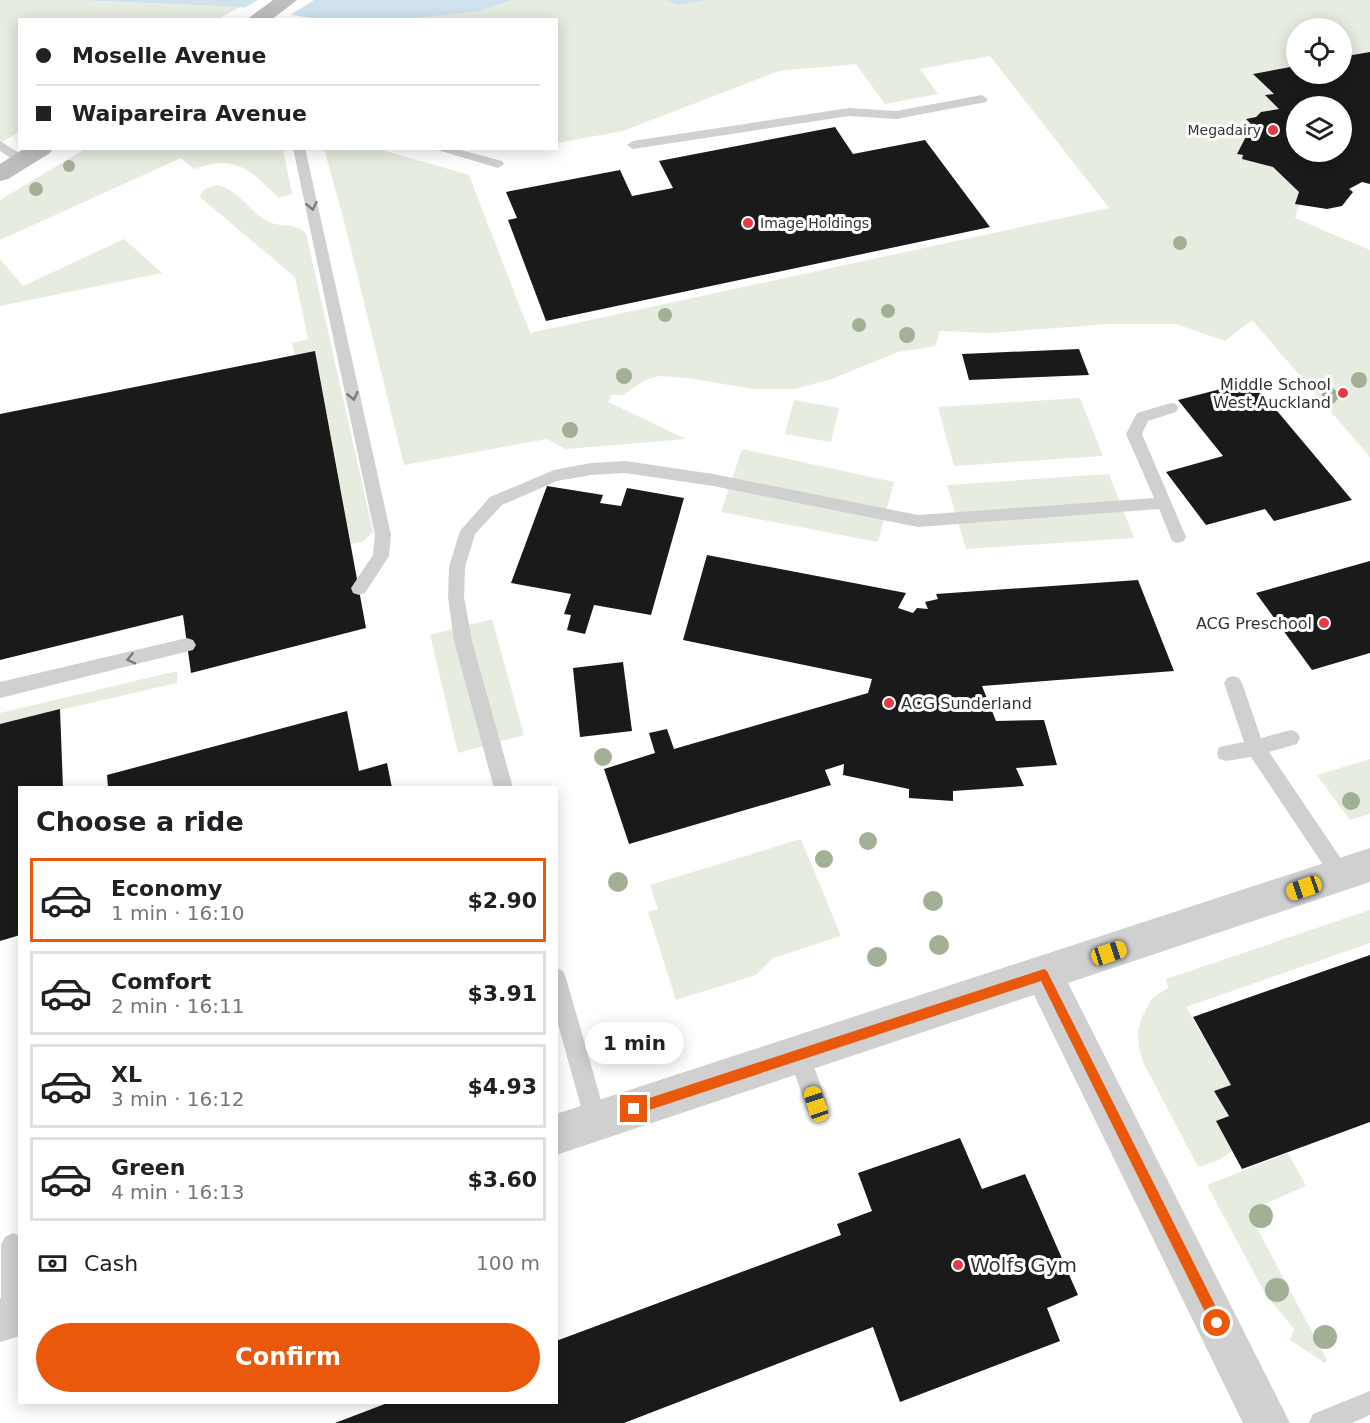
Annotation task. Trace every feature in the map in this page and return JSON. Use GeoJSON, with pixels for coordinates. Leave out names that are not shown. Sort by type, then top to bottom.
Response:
{"type":"FeatureCollection","features":[{"type":"Feature","properties":{"kind":"main road"},"geometry":{"type":"LineString","coordinates":[[259,18],[287,0]]}},
{"type":"Feature","properties":{"kind":"main road"},"geometry":{"type":"LineString","coordinates":[[0,174],[39,150]]}},
{"type":"Feature","properties":{"kind":"street"},"geometry":{"type":"LineString","coordinates":[[558,1134],[1356,870]]}},
{"type":"Feature","properties":{"kind":"street"},"geometry":{"type":"LineString","coordinates":[[1044,975],[1267,1423]]}},
{"type":"Feature","properties":{"kind":"lane"},"geometry":{"type":"LineString","coordinates":[[633,145],[849,112],[896,116],[982,99]]}},
{"type":"Feature","properties":{"kind":"lane"},"geometry":{"type":"LineString","coordinates":[[0,145],[22,160]]}},
{"type":"Feature","properties":{"kind":"lane"},"geometry":{"type":"LineString","coordinates":[[299,150],[383,535],[381,556],[359,588]]}},
{"type":"Feature","properties":{"kind":"lane"},"geometry":{"type":"LineString","coordinates":[[445,150],[498,164]]}},
{"type":"Feature","properties":{"kind":"lane"},"geometry":{"type":"LineString","coordinates":[[1171,408],[1142,417],[1134,434],[1178,537]]}},
{"type":"Feature","properties":{"kind":"lane"},"geometry":{"type":"LineString","coordinates":[[503,786],[463,641],[456,597],[457,567],[468,531],[496,501],[554,476],[591,469],[625,467],[713,480],[918,521],[1164,502]]}},
{"type":"Feature","properties":{"kind":"lane"},"geometry":{"type":"LineString","coordinates":[[0,690],[188,645]]}},
{"type":"Feature","properties":{"kind":"lane"},"geometry":{"type":"LineString","coordinates":[[1233,683],[1255,748],[1313,831],[1356,870]]}},
{"type":"Feature","properties":{"kind":"lane"},"geometry":{"type":"LineString","coordinates":[[1226,753],[1291,738]]}},
{"type":"Feature","properties":{"kind":"lane"},"geometry":{"type":"LineString","coordinates":[[558,985],[596,1121]]}},
{"type":"Feature","properties":{"kind":"lane"},"geometry":{"type":"LineString","coordinates":[[799,1054],[816,1104]]}},
{"type":"Feature","properties":{"kind":"lane"},"geometry":{"type":"LineString","coordinates":[[11,1317],[13,1245]]}},
{"type":"Feature","properties":{"kind":"lane"},"geometry":{"type":"LineString","coordinates":[[1322,1423],[1370,1403]]}},
{"type":"Feature","properties":{"kind":"shaded area"},"geometry":{"type":"Polygon","coordinates":[[[0,0],[74,0],[240,7],[220,18],[18,18],[18,133],[0,143],[0,0]]]}},
{"type":"Feature","properties":{"kind":"shaded area"},"geometry":{"type":"Polygon","coordinates":[[[512,0],[1370,0],[1370,52],[1352,55],[1352,18],[1286,18],[1286,68],[1254,74],[1274,94],[1266,96],[1279,109],[1247,119],[1252,125],[1238,154],[1243,155],[1242,159],[1273,167],[1299,192],[1296,204],[1299,205],[1295,218],[1370,250],[1370,457],[1252,320],[1225,341],[1176,324],[1109,324],[990,333],[940,331],[935,346],[898,352],[829,380],[794,389],[753,389],[687,378],[658,376],[645,380],[623,395],[612,395],[608,402],[686,439],[566,449],[547,439],[404,465],[324,150],[382,150],[469,175],[530,333],[1109,208],[990,56],[920,69],[938,94],[885,104],[856,64],[779,71],[623,131],[558,143],[558,18],[406,18],[480,11],[512,0]]]}},
{"type":"Feature","properties":{"kind":"shaded area"},"geometry":{"type":"Polygon","coordinates":[[[83,150],[283,150],[292,194],[279,198],[242,167],[221,163],[194,169],[181,158],[0,240],[0,200],[83,150]]]}},
{"type":"Feature","properties":{"kind":"shaded area"},"geometry":{"type":"Polygon","coordinates":[[[218,185],[232,191],[267,221],[297,227],[306,233],[373,532],[364,541],[351,544],[315,351],[295,355],[292,343],[308,339],[295,277],[200,197],[204,190],[218,185]]]}},
{"type":"Feature","properties":{"kind":"shaded area"},"geometry":{"type":"Polygon","coordinates":[[[124,239],[162,273],[0,306],[0,259],[23,286],[124,239]]]}},
{"type":"Feature","properties":{"kind":"shaded area"},"geometry":{"type":"Polygon","coordinates":[[[1080,398],[1103,456],[954,466],[938,407],[1080,398]]]}},
{"type":"Feature","properties":{"kind":"shaded area"},"geometry":{"type":"Polygon","coordinates":[[[794,400],[839,408],[831,442],[785,434],[794,400]]]}},
{"type":"Feature","properties":{"kind":"shaded area"},"geometry":{"type":"Polygon","coordinates":[[[742,449],[894,482],[878,542],[721,512],[742,449]]]}},
{"type":"Feature","properties":{"kind":"shaded area"},"geometry":{"type":"Polygon","coordinates":[[[1109,474],[1134,538],[966,549],[947,485],[1109,474]]]}},
{"type":"Feature","properties":{"kind":"shaded area"},"geometry":{"type":"Polygon","coordinates":[[[492,619],[524,735],[458,753],[430,635],[492,619]]]}},
{"type":"Feature","properties":{"kind":"shaded area"},"geometry":{"type":"Polygon","coordinates":[[[177,671],[177,683],[0,724],[0,713],[177,671]]]}},
{"type":"Feature","properties":{"kind":"shaded area"},"geometry":{"type":"Polygon","coordinates":[[[1370,759],[1370,814],[1350,820],[1317,775],[1370,759]]]}},
{"type":"Feature","properties":{"kind":"shaded area"},"geometry":{"type":"Polygon","coordinates":[[[801,839],[841,936],[773,958],[756,975],[676,1000],[648,912],[658,909],[650,885],[801,839]]]}},
{"type":"Feature","properties":{"kind":"shaded area"},"geometry":{"type":"Polygon","coordinates":[[[1370,910],[1370,943],[1186,1007],[1231,1085],[1214,1091],[1229,1116],[1216,1122],[1232,1151],[1219,1160],[1198,1167],[1142,1060],[1138,1031],[1141,1019],[1152,998],[1168,988],[1166,979],[1370,910]]]}},
{"type":"Feature","properties":{"kind":"shaded area"},"geometry":{"type":"Polygon","coordinates":[[[1288,1153],[1306,1186],[1248,1211],[1327,1360],[1325,1363],[1290,1340],[1294,1329],[1266,1295],[1207,1185],[1288,1153]]]}},
{"type":"Feature","properties":{"kind":"water"},"geometry":{"type":"Polygon","coordinates":[[[74,0],[512,0],[480,11],[415,18],[312,18],[240,7],[74,0]]]}},
{"type":"Feature","properties":{"kind":"pier"},"geometry":{"type":"Polygon","coordinates":[[[258,0],[314,0],[287,17],[241,10],[258,0]]]}},
{"type":"Feature","properties":{"kind":"building","name":"Megadairy"},"geometry":{"type":"Polygon","coordinates":[[[1370,52],[1370,184],[1362,182],[1349,189],[1353,192],[1342,206],[1327,209],[1295,204],[1299,192],[1273,167],[1242,159],[1243,155],[1237,154],[1252,125],[1246,119],[1256,117],[1261,112],[1279,109],[1265,95],[1274,94],[1253,74],[1286,68],[1286,84],[1352,84],[1352,55],[1370,52]]]}},
{"type":"Feature","properties":{"kind":"building","name":"Image Holdings"},"geometry":{"type":"Polygon","coordinates":[[[835,127],[853,154],[925,140],[990,227],[546,321],[508,220],[517,218],[506,192],[620,170],[632,196],[673,188],[659,161],[835,127]]]}},
{"type":"Feature","properties":{"kind":"building"},"geometry":{"type":"Polygon","coordinates":[[[1079,349],[1089,375],[969,380],[962,354],[1079,349]]]}},
{"type":"Feature","properties":{"kind":"building"},"geometry":{"type":"Polygon","coordinates":[[[315,351],[366,628],[191,673],[183,615],[0,660],[0,414],[315,351]]]}},
{"type":"Feature","properties":{"kind":"building"},"geometry":{"type":"Polygon","coordinates":[[[1252,381],[1352,500],[1274,521],[1265,509],[1206,525],[1166,472],[1223,456],[1178,400],[1252,381]]]}},
{"type":"Feature","properties":{"kind":"building"},"geometry":{"type":"Polygon","coordinates":[[[547,486],[603,495],[600,503],[621,506],[627,488],[684,498],[651,615],[594,605],[585,634],[567,630],[571,615],[564,614],[571,594],[511,583],[547,486]]]}},
{"type":"Feature","properties":{"kind":"building"},"geometry":{"type":"Polygon","coordinates":[[[707,555],[906,593],[898,608],[913,613],[917,608],[928,609],[925,602],[938,599],[936,594],[1138,580],[1174,671],[982,686],[996,721],[1044,720],[1057,765],[1016,768],[1024,786],[953,791],[953,801],[909,798],[909,789],[843,775],[844,764],[825,770],[831,785],[629,844],[604,769],[655,753],[649,733],[667,729],[674,749],[868,693],[872,679],[683,640],[707,555]]]}},
{"type":"Feature","properties":{"kind":"building","name":"ACG Preschool"},"geometry":{"type":"Polygon","coordinates":[[[1370,561],[1370,653],[1312,670],[1256,593],[1370,561]]]}},
{"type":"Feature","properties":{"kind":"building"},"geometry":{"type":"Polygon","coordinates":[[[623,662],[632,731],[580,737],[573,668],[623,662]]]}},
{"type":"Feature","properties":{"kind":"building"},"geometry":{"type":"Polygon","coordinates":[[[60,709],[63,786],[18,786],[18,936],[0,941],[0,724],[60,709]]]}},
{"type":"Feature","properties":{"kind":"building"},"geometry":{"type":"Polygon","coordinates":[[[347,711],[359,771],[387,763],[392,786],[108,786],[107,775],[347,711]]]}},
{"type":"Feature","properties":{"kind":"building"},"geometry":{"type":"Polygon","coordinates":[[[1370,955],[1370,1122],[1242,1169],[1216,1121],[1229,1116],[1214,1091],[1231,1085],[1193,1017],[1370,955]]]}},
{"type":"Feature","properties":{"kind":"building"},"geometry":{"type":"Polygon","coordinates":[[[960,1138],[982,1189],[1025,1174],[1078,1295],[1047,1308],[1060,1341],[900,1402],[873,1327],[624,1423],[335,1423],[385,1404],[558,1404],[558,1340],[841,1235],[837,1224],[872,1211],[858,1173],[960,1138]]]}},
{"type":"Feature","properties":{"kind":"waterway"},"geometry":{"type":"LineString","coordinates":[[669,0],[678,3],[700,0]]}},
{"type":"Feature","properties":{"kind":"place","name":"Megadairy"},"geometry":{"type":"Point","coordinates":[1273,130]}},
{"type":"Feature","properties":{"kind":"place","name":"Image Holdings"},"geometry":{"type":"Point","coordinates":[748,223]}},
{"type":"Feature","properties":{"kind":"place","name":"Middle School West Auckland"},"geometry":{"type":"Point","coordinates":[1343,393]}},
{"type":"Feature","properties":{"kind":"place","name":"ACG Preschool"},"geometry":{"type":"Point","coordinates":[1324,623]}},
{"type":"Feature","properties":{"kind":"place","name":"ACG Sunderland"},"geometry":{"type":"Point","coordinates":[889,703]}},
{"type":"Feature","properties":{"kind":"place","name":"Wolfs Gym"},"geometry":{"type":"Point","coordinates":[958,1265]}},
{"type":"Feature","properties":{"kind":"route"},"geometry":{"type":"LineString","coordinates":[[634,1109],[1044,975],[1217,1323]]}}]}
